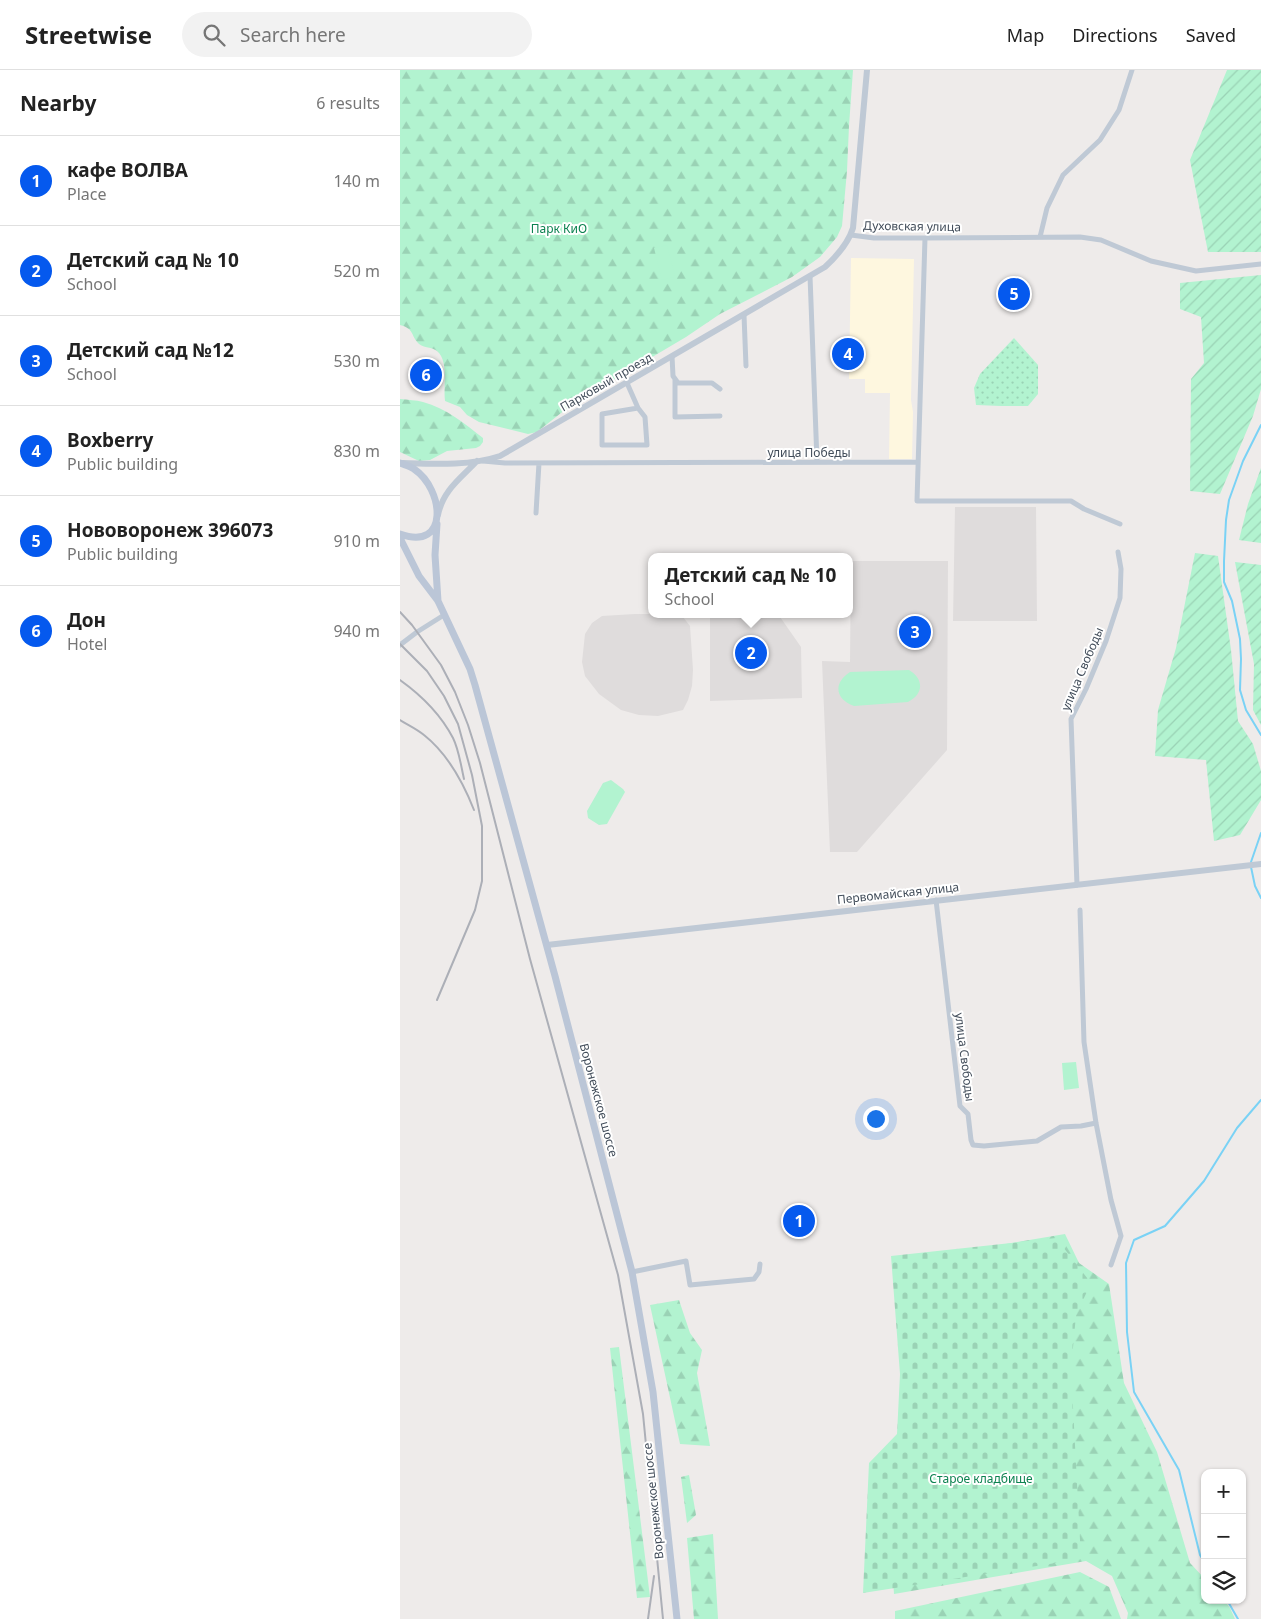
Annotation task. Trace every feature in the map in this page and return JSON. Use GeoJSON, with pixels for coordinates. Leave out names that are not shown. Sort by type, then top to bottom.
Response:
{"type":"FeatureCollection","features":[{"type":"Feature","properties":{"kind":"main road","name":"Воронежское шоссе"},"geometry":{"type":"LineString","coordinates":[[400,463],[414,469],[429,485],[436,501],[438,513],[435,555],[438,601]]}},
{"type":"Feature","properties":{"kind":"main road"},"geometry":{"type":"LineString","coordinates":[[400,536],[419,538],[433,529],[437,518]]}},
{"type":"Feature","properties":{"kind":"main road","name":"Воронежское шоссе"},"geometry":{"type":"LineString","coordinates":[[400,536],[419,576],[438,601],[470,669],[547,945],[632,1272],[653,1392],[677,1619]]}},
{"type":"Feature","properties":{"kind":"street","name":"Духовская улица"},"geometry":{"type":"LineString","coordinates":[[867,70],[854,220],[850,236],[874,238],[1080,237],[1101,240],[1151,260],[1196,271],[1261,264]]}},
{"type":"Feature","properties":{"kind":"street"},"geometry":{"type":"LineString","coordinates":[[1040,237],[1047,208],[1054,190],[1063,174],[1100,140],[1120,110],[1132,70]]}},
{"type":"Feature","properties":{"kind":"street","name":"Парковый проезд"},"geometry":{"type":"LineString","coordinates":[[400,463],[437,464],[489,460],[500,456],[810,276],[837,256],[850,236]]}},
{"type":"Feature","properties":{"kind":"street"},"geometry":{"type":"LineString","coordinates":[[925,238],[917,500],[1070,501],[1120,524]]}},
{"type":"Feature","properties":{"kind":"street"},"geometry":{"type":"LineString","coordinates":[[810,276],[817,461]]}},
{"type":"Feature","properties":{"kind":"street"},"geometry":{"type":"LineString","coordinates":[[744,314],[746,366]]}},
{"type":"Feature","properties":{"kind":"street"},"geometry":{"type":"LineString","coordinates":[[672,356],[675,380],[675,417],[720,416]]}},
{"type":"Feature","properties":{"kind":"street"},"geometry":{"type":"LineString","coordinates":[[675,380],[678,383],[712,383],[720,390]]}},
{"type":"Feature","properties":{"kind":"street"},"geometry":{"type":"LineString","coordinates":[[627,383],[638,408],[646,418],[647,445],[602,445],[602,414],[638,408]]}},
{"type":"Feature","properties":{"kind":"street"},"geometry":{"type":"LineString","coordinates":[[437,518],[442,500],[450,488],[477,461]]}},
{"type":"Feature","properties":{"kind":"street","name":"улица Победы"},"geometry":{"type":"LineString","coordinates":[[477,461],[517,463],[918,462]]}},
{"type":"Feature","properties":{"kind":"street"},"geometry":{"type":"LineString","coordinates":[[536,513],[539,463]]}},
{"type":"Feature","properties":{"kind":"street","name":"улица Свободы"},"geometry":{"type":"LineString","coordinates":[[1077,885],[1071,719],[1103,649],[1120,598],[1122,569],[1118,552]]}},
{"type":"Feature","properties":{"kind":"street"},"geometry":{"type":"LineString","coordinates":[[400,645],[444,615]]}},
{"type":"Feature","properties":{"kind":"street","name":"Первомайская улица"},"geometry":{"type":"LineString","coordinates":[[547,945],[1261,864]]}},
{"type":"Feature","properties":{"kind":"street","name":"улица Свободы"},"geometry":{"type":"LineString","coordinates":[[936,900],[960,1106],[968,1114],[970,1140],[973,1145],[984,1146],[1037,1141],[1061,1126],[1081,1126],[1096,1123]]}},
{"type":"Feature","properties":{"kind":"street"},"geometry":{"type":"LineString","coordinates":[[1080,910],[1084,1042],[1096,1123],[1111,1200],[1121,1236],[1111,1265]]}},
{"type":"Feature","properties":{"kind":"street"},"geometry":{"type":"LineString","coordinates":[[632,1272],[686,1261],[690,1285],[754,1279],[759,1272],[760,1264]]}},
{"type":"Feature","properties":{"kind":"shaded area"},"geometry":{"type":"Polygon","coordinates":[[[851,258],[914,259],[911,400],[913,412],[912,459],[889,459],[890,393],[865,393],[865,379],[849,379],[851,258]]]}},
{"type":"Feature","properties":{"kind":"shaded area"},"geometry":{"type":"Polygon","coordinates":[[[955,507],[1036,507],[1037,621],[953,621],[955,507]]]}},
{"type":"Feature","properties":{"kind":"shaded area"},"geometry":{"type":"Polygon","coordinates":[[[853,561],[948,561],[947,750],[857,852],[830,852],[822,661],[850,662],[850,618],[853,618],[853,561]]]}},
{"type":"Feature","properties":{"kind":"shaded area"},"geometry":{"type":"Polygon","coordinates":[[[648,614],[648,618],[684,618],[690,626],[693,670],[692,686],[683,710],[658,716],[639,715],[621,710],[599,694],[585,676],[582,662],[585,634],[592,623],[602,616],[648,614]]]}},
{"type":"Feature","properties":{"kind":"shaded area"},"geometry":{"type":"Polygon","coordinates":[[[710,618],[781,618],[801,647],[802,698],[710,701],[710,618]]]}},
{"type":"Feature","properties":{"kind":"green space","name":"Парк КиО"},"geometry":{"type":"Polygon","coordinates":[[[400,70],[853,70],[842,226],[837,237],[820,257],[792,277],[720,314],[686,337],[583,398],[537,432],[528,434],[479,422],[467,415],[460,407],[445,401],[444,367],[441,355],[435,350],[419,344],[408,328],[400,325],[400,70]]]}},
{"type":"Feature","properties":{"kind":"green space"},"geometry":{"type":"Polygon","coordinates":[[[1227,70],[1261,70],[1261,252],[1208,252],[1190,160],[1227,70]]]}},
{"type":"Feature","properties":{"kind":"green space"},"geometry":{"type":"Polygon","coordinates":[[[667,245],[675,277],[662,280],[654,248],[667,245]]]}},
{"type":"Feature","properties":{"kind":"green space"},"geometry":{"type":"Polygon","coordinates":[[[1261,275],[1261,389],[1253,416],[1220,494],[1190,491],[1191,379],[1204,363],[1201,317],[1180,309],[1180,283],[1261,275]]]}},
{"type":"Feature","properties":{"kind":"green space"},"geometry":{"type":"Polygon","coordinates":[[[1014,338],[1038,365],[1038,394],[1028,406],[976,405],[974,388],[980,374],[1014,338]]]}},
{"type":"Feature","properties":{"kind":"green space"},"geometry":{"type":"Polygon","coordinates":[[[400,399],[420,401],[440,408],[483,438],[483,442],[476,448],[447,451],[430,460],[419,461],[400,452],[400,399]]]}},
{"type":"Feature","properties":{"kind":"green space"},"geometry":{"type":"Polygon","coordinates":[[[1261,468],[1261,543],[1239,540],[1248,504],[1261,468]]]}},
{"type":"Feature","properties":{"kind":"green space"},"geometry":{"type":"Polygon","coordinates":[[[1195,553],[1218,556],[1231,650],[1238,721],[1253,744],[1261,771],[1261,800],[1240,835],[1214,841],[1206,760],[1155,756],[1158,710],[1176,648],[1195,553]]]}},
{"type":"Feature","properties":{"kind":"green space"},"geometry":{"type":"Polygon","coordinates":[[[1235,562],[1261,565],[1261,725],[1253,710],[1254,664],[1235,562]]]}},
{"type":"Feature","properties":{"kind":"green space"},"geometry":{"type":"Polygon","coordinates":[[[909,670],[917,678],[920,686],[917,695],[908,702],[854,706],[843,699],[838,690],[841,681],[850,672],[909,670]]]}},
{"type":"Feature","properties":{"kind":"green space"},"geometry":{"type":"Polygon","coordinates":[[[611,780],[625,792],[607,824],[599,825],[588,818],[587,811],[603,783],[611,780]]]}},
{"type":"Feature","properties":{"kind":"green space"},"geometry":{"type":"Polygon","coordinates":[[[1076,1062],[1079,1088],[1064,1090],[1062,1063],[1076,1062]]]}},
{"type":"Feature","properties":{"kind":"green space","name":"Старое кладбище"},"geometry":{"type":"Polygon","coordinates":[[[1065,1234],[1079,1263],[1109,1284],[1124,1383],[1157,1452],[1190,1563],[1201,1575],[1201,1604],[1227,1604],[1235,1619],[1127,1619],[1128,1613],[1112,1576],[1086,1561],[894,1594],[892,1564],[910,1444],[898,1262],[1065,1234]]]}},
{"type":"Feature","properties":{"kind":"green space","name":"Старое кладбище"},"geometry":{"type":"Polygon","coordinates":[[[1056,1238],[1091,1283],[1076,1315],[1071,1369],[1081,1559],[863,1593],[869,1463],[897,1434],[900,1374],[891,1256],[1056,1238]]]}},
{"type":"Feature","properties":{"kind":"green space"},"geometry":{"type":"Polygon","coordinates":[[[679,1300],[690,1333],[702,1350],[697,1373],[710,1446],[680,1444],[650,1305],[679,1300]]]}},
{"type":"Feature","properties":{"kind":"green space"},"geometry":{"type":"Polygon","coordinates":[[[619,1347],[650,1597],[637,1598],[610,1348],[619,1347]]]}},
{"type":"Feature","properties":{"kind":"green space"},"geometry":{"type":"Polygon","coordinates":[[[689,1475],[696,1515],[687,1523],[681,1477],[689,1475]]]}},
{"type":"Feature","properties":{"kind":"green space"},"geometry":{"type":"Polygon","coordinates":[[[713,1534],[718,1619],[694,1619],[687,1538],[713,1534]]]}},
{"type":"Feature","properties":{"kind":"green space"},"geometry":{"type":"Polygon","coordinates":[[[1080,1572],[1109,1587],[1121,1619],[895,1619],[895,1611],[1080,1572]]]}},
{"type":"Feature","properties":{"kind":"waterway"},"geometry":{"type":"LineString","coordinates":[[1261,425],[1243,461],[1229,500],[1224,561],[1224,582],[1232,601],[1240,639],[1240,690],[1246,710],[1261,735]]}},
{"type":"Feature","properties":{"kind":"waterway"},"geometry":{"type":"LineString","coordinates":[[1251,862],[1261,833]]}},
{"type":"Feature","properties":{"kind":"waterway"},"geometry":{"type":"LineString","coordinates":[[1251,867],[1255,886],[1261,898]]}},
{"type":"Feature","properties":{"kind":"waterway"},"geometry":{"type":"LineString","coordinates":[[1202,1559],[1179,1470],[1134,1392],[1127,1332],[1126,1263],[1134,1240],[1165,1226],[1204,1181],[1237,1128],[1261,1100]]}},
{"type":"Feature","properties":{"kind":"waterway"},"geometry":{"type":"LineString","coordinates":[[1229,1604],[1238,1619]]}},
{"type":"Feature","properties":{"kind":"railway"},"geometry":{"type":"LineString","coordinates":[[400,612],[412,625],[441,665],[455,692],[468,725],[480,763],[530,959],[618,1275],[643,1414],[663,1619]]}},
{"type":"Feature","properties":{"kind":"railway"},"geometry":{"type":"LineString","coordinates":[[400,644],[427,671],[444,696],[458,724],[472,775],[482,826],[482,881],[475,910],[437,1000]]}},
{"type":"Feature","properties":{"kind":"railway"},"geometry":{"type":"LineString","coordinates":[[400,680],[430,706],[443,721],[457,748],[464,779]]}},
{"type":"Feature","properties":{"kind":"railway"},"geometry":{"type":"LineString","coordinates":[[400,720],[421,733],[440,751],[460,779],[474,810]]}},
{"type":"Feature","properties":{"kind":"railway"},"geometry":{"type":"LineString","coordinates":[[648,1619],[654,1576]]}},
{"type":"Feature","properties":{"kind":"place","name":"Нововоронеж 396073"},"geometry":{"type":"Point","coordinates":[1014,294]}},
{"type":"Feature","properties":{"kind":"place","name":"Boxberry"},"geometry":{"type":"Point","coordinates":[848,354]}},
{"type":"Feature","properties":{"kind":"place","name":"Дон"},"geometry":{"type":"Point","coordinates":[426,375]}},
{"type":"Feature","properties":{"kind":"place","name":"Детский сад №12"},"geometry":{"type":"Point","coordinates":[915,632]}},
{"type":"Feature","properties":{"kind":"place","name":"Детский сад № 10"},"geometry":{"type":"Point","coordinates":[751,653]}},
{"type":"Feature","properties":{"kind":"place","name":"кафе ВОЛВА"},"geometry":{"type":"Point","coordinates":[799,1221]}}]}
